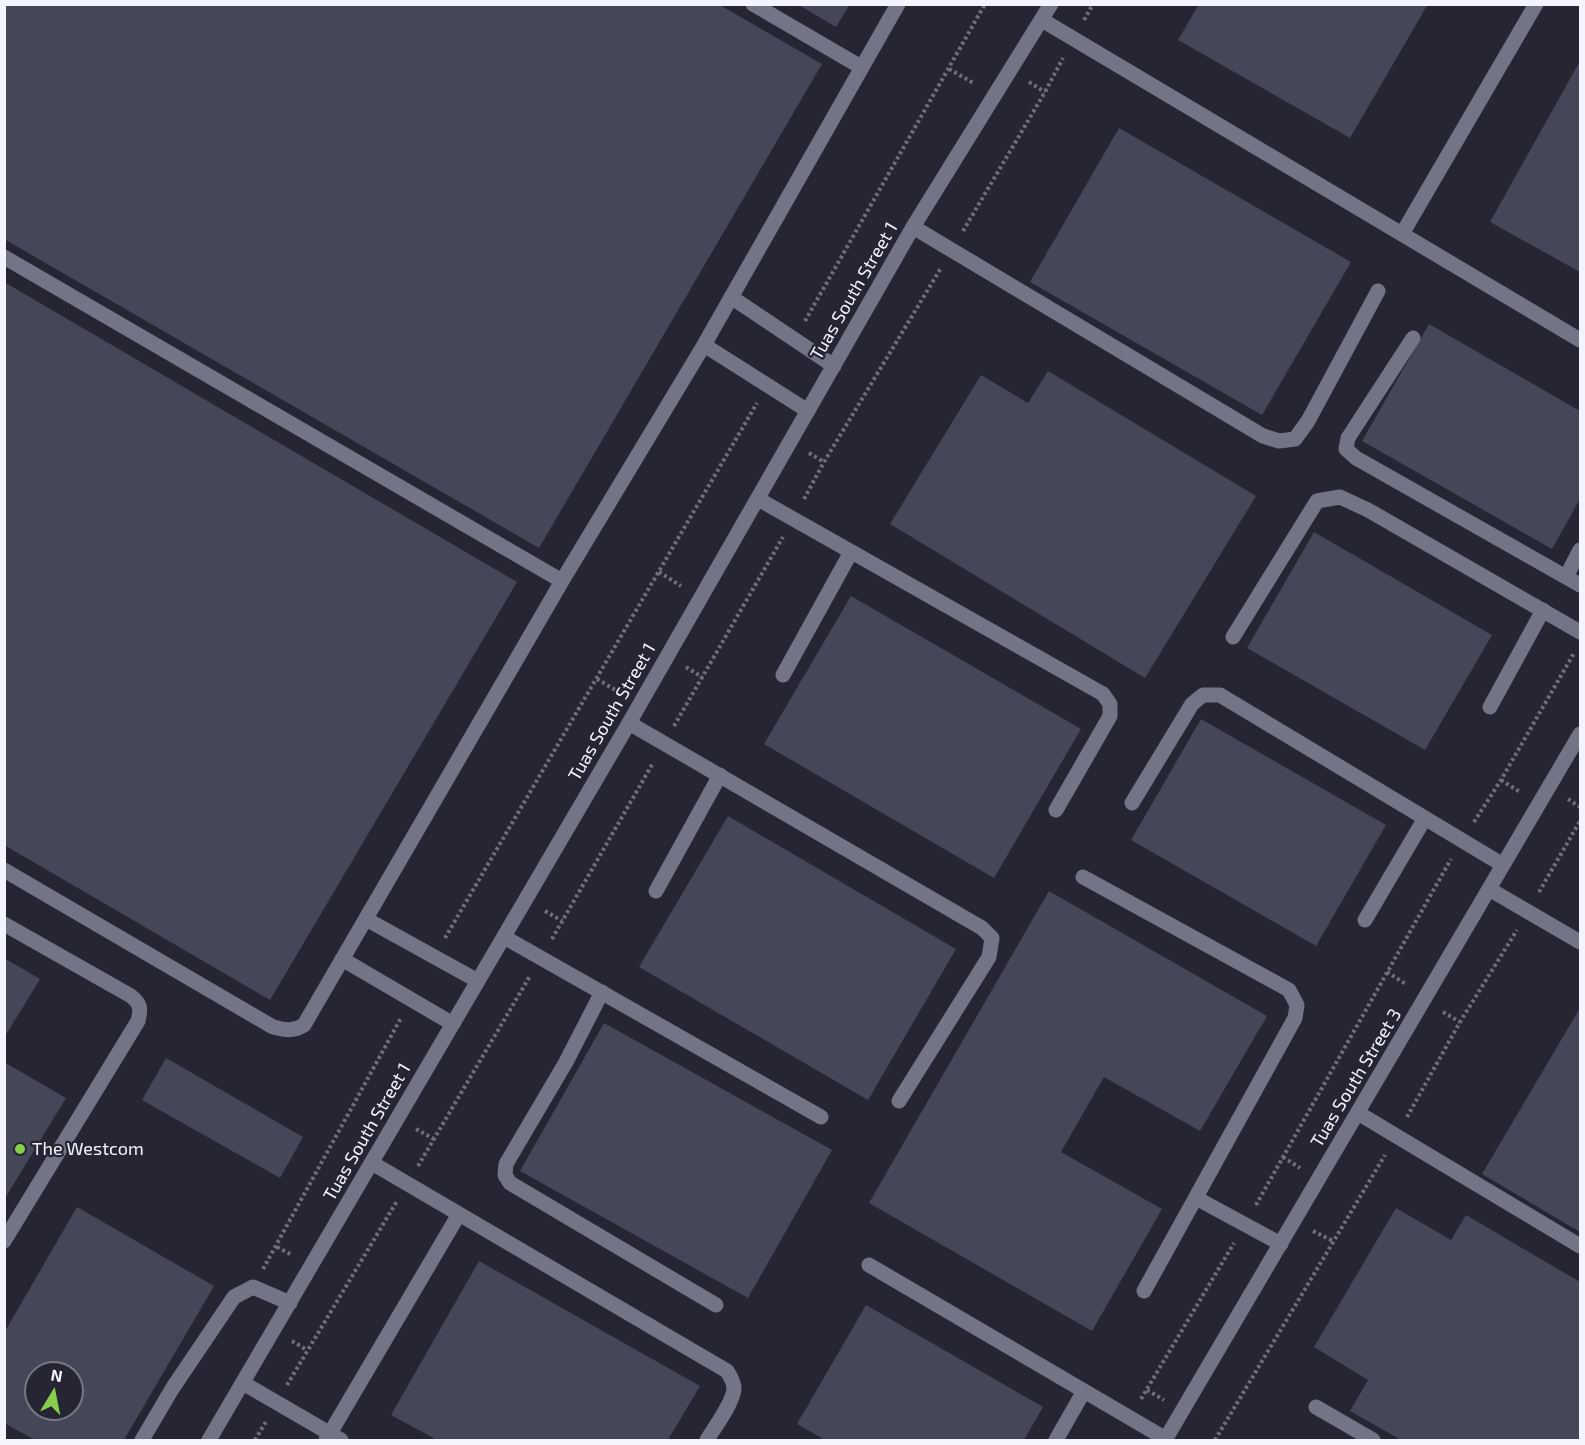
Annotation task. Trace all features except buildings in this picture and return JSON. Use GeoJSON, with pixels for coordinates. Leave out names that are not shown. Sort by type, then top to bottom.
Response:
{"type":"FeatureCollection","features":[{"type":"Feature","properties":{"kind":"street"},"geometry":{"type":"LineString","coordinates":[[753,4],[861,67]]}},
{"type":"Feature","properties":{"kind":"street"},"geometry":{"type":"LineString","coordinates":[[4,870],[273,1027],[285,1030],[297,1029],[304,1025],[562,581],[704,345],[898,4]]}},
{"type":"Feature","properties":{"kind":"street","name":"Tuas South Street 1"},"geometry":{"type":"LineString","coordinates":[[209,1440],[629,723],[914,227],[1051,4]]}},
{"type":"Feature","properties":{"kind":"street"},"geometry":{"type":"LineString","coordinates":[[1402,234],[1536,4]]}},
{"type":"Feature","properties":{"kind":"street"},"geometry":{"type":"LineString","coordinates":[[1042,20],[1581,340]]}},
{"type":"Feature","properties":{"kind":"street"},"geometry":{"type":"LineString","coordinates":[[914,227],[1263,436],[1279,441],[1295,439],[1308,421],[1378,291]]}},
{"type":"Feature","properties":{"kind":"street"},"geometry":{"type":"LineString","coordinates":[[4,257],[562,581]]}},
{"type":"Feature","properties":{"kind":"street"},"geometry":{"type":"LineString","coordinates":[[731,297],[834,366]]}},
{"type":"Feature","properties":{"kind":"street"},"geometry":{"type":"LineString","coordinates":[[1413,338],[1348,438],[1346,449],[1356,458],[1581,585]]}},
{"type":"Feature","properties":{"kind":"street"},"geometry":{"type":"LineString","coordinates":[[704,345],[808,411]]}},
{"type":"Feature","properties":{"kind":"street"},"geometry":{"type":"LineString","coordinates":[[1233,637],[1317,501],[1340,496],[1581,632]]}},
{"type":"Feature","properties":{"kind":"street"},"geometry":{"type":"LineString","coordinates":[[758,499],[1103,694],[1110,704],[1110,716],[1056,810]]}},
{"type":"Feature","properties":{"kind":"street"},"geometry":{"type":"LineString","coordinates":[[1566,577],[1581,550]]}},
{"type":"Feature","properties":{"kind":"street"},"geometry":{"type":"LineString","coordinates":[[783,675],[851,552]]}},
{"type":"Feature","properties":{"kind":"street"},"geometry":{"type":"LineString","coordinates":[[1490,707],[1543,610]]}},
{"type":"Feature","properties":{"kind":"street"},"geometry":{"type":"LineString","coordinates":[[1132,803],[1192,704],[1203,695],[1220,695],[1503,865]]}},
{"type":"Feature","properties":{"kind":"street"},"geometry":{"type":"LineString","coordinates":[[629,723],[982,928],[992,938],[989,957],[899,1101]]}},
{"type":"Feature","properties":{"kind":"street","name":"Tuas South Street 3"},"geometry":{"type":"LineString","coordinates":[[1165,1439],[1581,734]]}},
{"type":"Feature","properties":{"kind":"street"},"geometry":{"type":"LineString","coordinates":[[656,891],[720,775]]}},
{"type":"Feature","properties":{"kind":"street"},"geometry":{"type":"LineString","coordinates":[[1365,920],[1425,818]]}},
{"type":"Feature","properties":{"kind":"street"},"geometry":{"type":"LineString","coordinates":[[1083,877],[1289,990],[1296,1005],[1295,1018],[1144,1291]]}},
{"type":"Feature","properties":{"kind":"street"},"geometry":{"type":"LineString","coordinates":[[1490,889],[1581,942]]}},
{"type":"Feature","properties":{"kind":"street"},"geometry":{"type":"LineString","coordinates":[[366,919],[478,981]]}},
{"type":"Feature","properties":{"kind":"street"},"geometry":{"type":"LineString","coordinates":[[4,924],[131,996],[138,1002],[141,1010],[138,1020],[4,1241]]}},
{"type":"Feature","properties":{"kind":"street"},"geometry":{"type":"LineString","coordinates":[[504,937],[821,1117]]}},
{"type":"Feature","properties":{"kind":"street"},"geometry":{"type":"LineString","coordinates":[[342,959],[453,1024]]}},
{"type":"Feature","properties":{"kind":"street"},"geometry":{"type":"LineString","coordinates":[[602,992],[566,1062],[506,1164],[505,1175],[510,1183],[716,1305]]}},
{"type":"Feature","properties":{"kind":"street"},"geometry":{"type":"LineString","coordinates":[[1358,1113],[1581,1246]]}},
{"type":"Feature","properties":{"kind":"street"},"geometry":{"type":"LineString","coordinates":[[372,1163],[727,1371],[734,1390],[707,1440]]}},
{"type":"Feature","properties":{"kind":"street"},"geometry":{"type":"LineString","coordinates":[[1196,1198],[1281,1244]]}},
{"type":"Feature","properties":{"kind":"street"},"geometry":{"type":"LineString","coordinates":[[243,1383],[332,1438],[459,1214]]}},
{"type":"Feature","properties":{"kind":"street"},"geometry":{"type":"LineString","coordinates":[[869,1264],[1165,1439]]}},
{"type":"Feature","properties":{"kind":"street"},"geometry":{"type":"LineString","coordinates":[[142,1440],[172,1389],[234,1297],[253,1287],[290,1303]]}},
{"type":"Feature","properties":{"kind":"street"},"geometry":{"type":"LineString","coordinates":[[1056,1440],[1084,1390]]}},
{"type":"Feature","properties":{"kind":"street"},"geometry":{"type":"LineString","coordinates":[[1316,1407],[1373,1440]]}},
{"type":"Feature","properties":{"kind":"path"},"geometry":{"type":"LineString","coordinates":[[795,340],[986,4]]}},
{"type":"Feature","properties":{"kind":"path"},"geometry":{"type":"LineString","coordinates":[[541,958],[824,462],[1045,92],[1093,4]]}},
{"type":"Feature","properties":{"kind":"path"},"geometry":{"type":"LineString","coordinates":[[434,957],[768,385]]}},
{"type":"Feature","properties":{"kind":"path"},"geometry":{"type":"LineString","coordinates":[[1130,1417],[1245,1225],[1462,840],[1501,780],[1575,652]]}},
{"type":"Feature","properties":{"kind":"path"},"geometry":{"type":"LineString","coordinates":[[1215,1440],[1396,1136],[1460,1022],[1581,821]]}},
{"type":"Feature","properties":{"kind":"path"},"geometry":{"type":"LineString","coordinates":[[253,1287],[277,1247],[410,1000]]}},
{"type":"Feature","properties":{"kind":"place","name":"The Westcom"},"geometry":{"type":"Point","coordinates":[20,1149]}}]}
